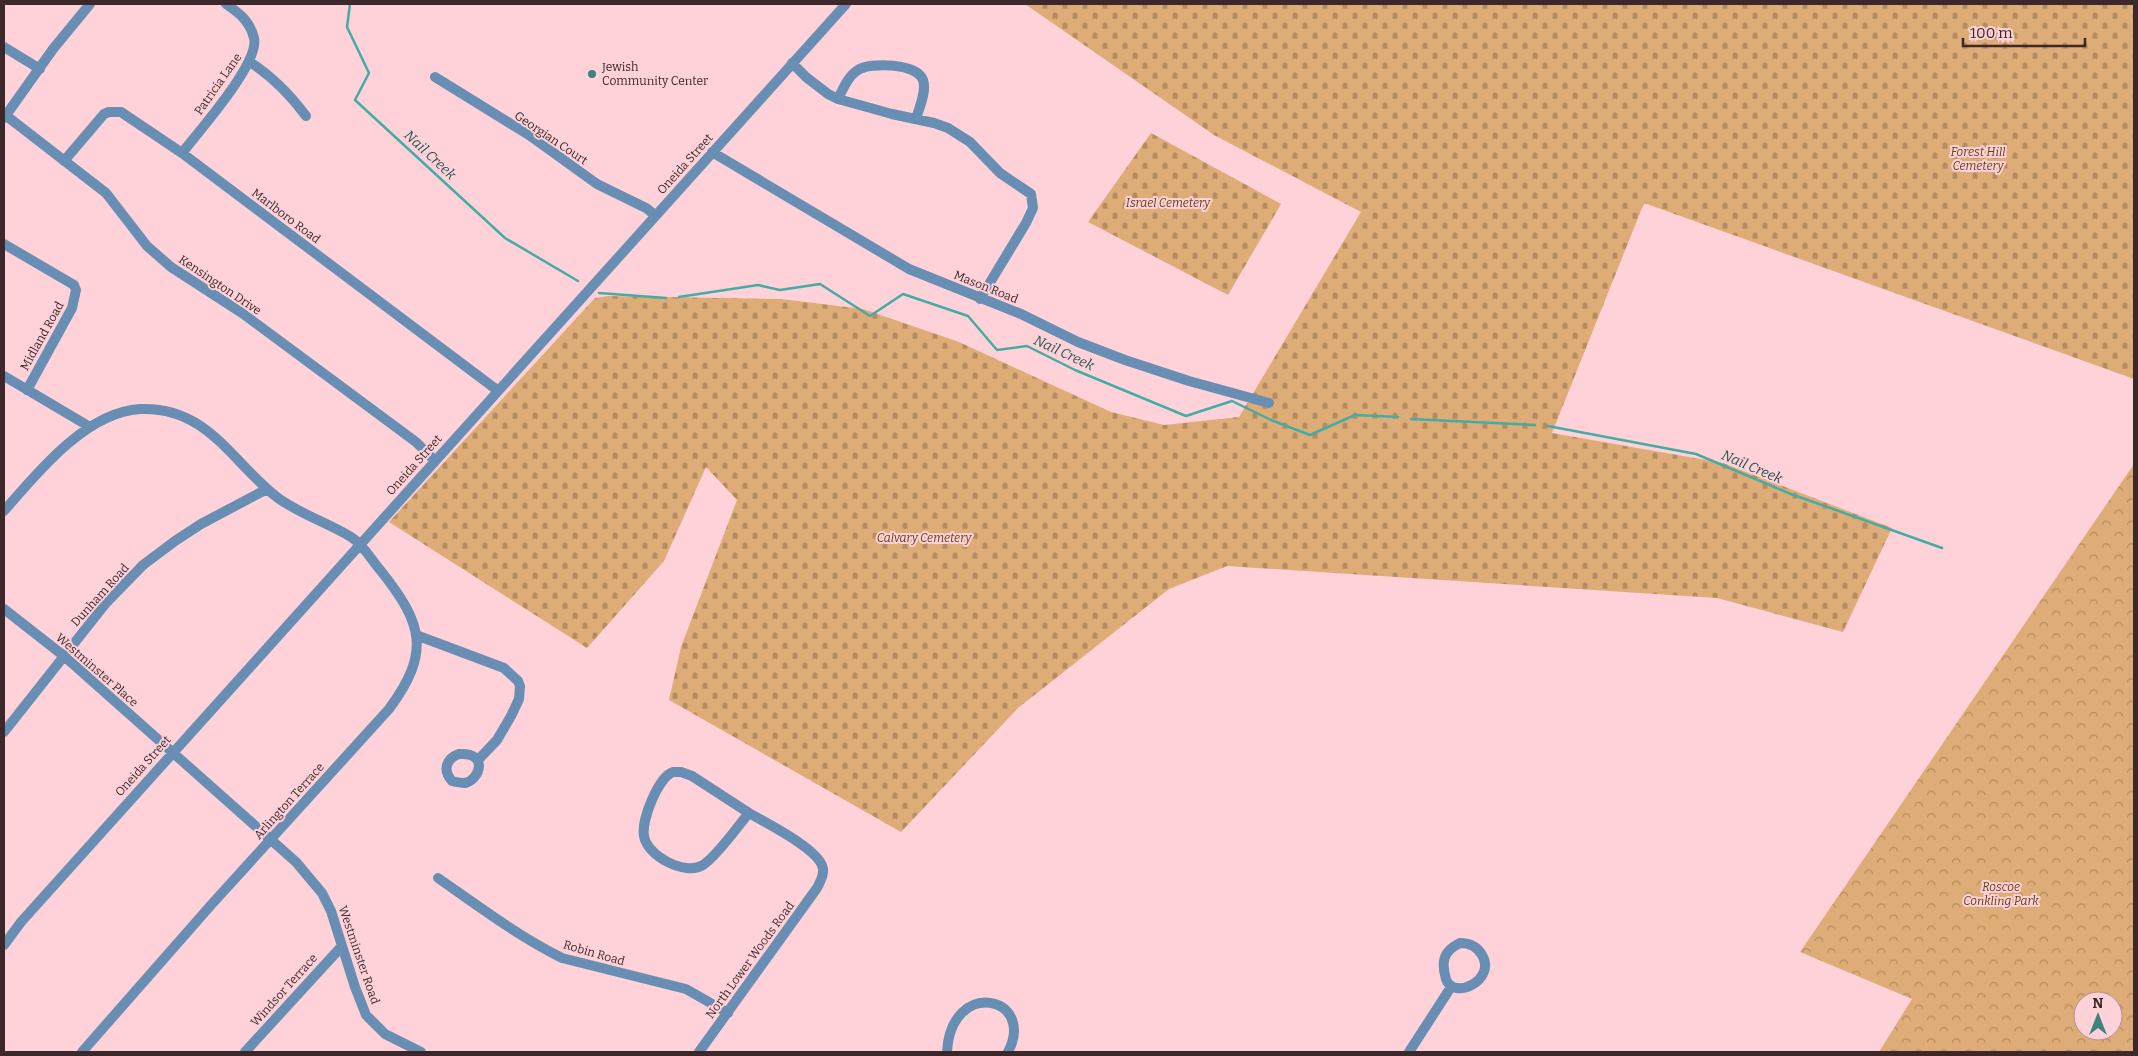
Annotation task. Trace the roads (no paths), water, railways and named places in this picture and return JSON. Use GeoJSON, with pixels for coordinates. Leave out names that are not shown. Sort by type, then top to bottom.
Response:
{"type":"FeatureCollection","features":[{"type":"Feature","properties":{"kind":"street"},"geometry":{"type":"LineString","coordinates":[[4,116],[90,4]]}},
{"type":"Feature","properties":{"kind":"street","name":"Patricia Lane"},"geometry":{"type":"LineString","coordinates":[[182,153],[232,89],[250,62],[255,44],[250,25],[245,18],[226,4]]}},
{"type":"Feature","properties":{"kind":"street","name":"Oneida Street"},"geometry":{"type":"LineString","coordinates":[[4,945],[21,922],[792,63],[840,6]]}},
{"type":"Feature","properties":{"kind":"street"},"geometry":{"type":"LineString","coordinates":[[4,47],[40,69]]}},
{"type":"Feature","properties":{"kind":"street"},"geometry":{"type":"LineString","coordinates":[[250,62],[271,76],[283,87],[306,116]]}},
{"type":"Feature","properties":{"kind":"street"},"geometry":{"type":"LineString","coordinates":[[792,63],[806,78],[838,99],[892,114],[916,118],[948,128],[962,135],[1000,173],[1032,194],[1033,208],[1026,223],[980,298]]}},
{"type":"Feature","properties":{"kind":"street"},"geometry":{"type":"LineString","coordinates":[[838,99],[850,77],[860,68],[889,65],[904,68],[916,72],[923,80],[924,90],[916,118]]}},
{"type":"Feature","properties":{"kind":"street","name":"Georgian Court"},"geometry":{"type":"LineString","coordinates":[[435,76],[529,135],[597,184],[646,208],[655,215]]}},
{"type":"Feature","properties":{"kind":"street","name":"Marlboro Road"},"geometry":{"type":"LineString","coordinates":[[64,161],[96,122],[109,112],[121,112],[182,153],[497,390]]}},
{"type":"Feature","properties":{"kind":"street","name":"Kensington Drive"},"geometry":{"type":"LineString","coordinates":[[4,116],[106,193],[147,246],[171,268],[242,313],[416,442],[435,461]]}},
{"type":"Feature","properties":{"kind":"street","name":"Mason Road"},"geometry":{"type":"LineString","coordinates":[[712,152],[910,269],[1021,314],[1078,342],[1124,360],[1189,381],[1269,403]]}},
{"type":"Feature","properties":{"kind":"street","name":"Midland Road"},"geometry":{"type":"LineString","coordinates":[[4,244],[74,285],[76,292],[72,308],[27,390]]}},
{"type":"Feature","properties":{"kind":"street"},"geometry":{"type":"LineString","coordinates":[[4,376],[90,427]]}},
{"type":"Feature","properties":{"kind":"street","name":"Arlington Terrace"},"geometry":{"type":"LineString","coordinates":[[4,511],[36,475],[90,427],[122,412],[139,409],[171,412],[188,418],[217,438],[267,488],[294,507],[354,538],[399,595],[408,610],[416,635],[416,659],[405,688],[389,709],[82,1052]]}},
{"type":"Feature","properties":{"kind":"street","name":"Dunham Road"},"geometry":{"type":"LineString","coordinates":[[4,732],[106,603],[143,566],[201,524],[267,488]]}},
{"type":"Feature","properties":{"kind":"street","name":"Westminster Place"},"geometry":{"type":"LineString","coordinates":[[4,609],[64,656],[172,753]]}},
{"type":"Feature","properties":{"kind":"street"},"geometry":{"type":"LineString","coordinates":[[416,635],[504,668],[518,681],[520,686],[519,699],[511,716],[497,740],[478,760]]}},
{"type":"Feature","properties":{"kind":"street","name":"Westminster Road"},"geometry":{"type":"LineString","coordinates":[[172,753],[296,862],[322,893],[331,911],[355,987],[370,1020],[385,1034],[409,1050],[421,1052]]}},
{"type":"Feature","properties":{"kind":"street"},"geometry":{"type":"LineString","coordinates":[[673,772],[681,772],[692,776],[749,813],[708,861],[693,868],[675,866],[650,850],[644,837],[643,826],[660,783],[668,774],[673,772]]}},
{"type":"Feature","properties":{"kind":"street","name":"North Lower Woods Road"},"geometry":{"type":"LineString","coordinates":[[699,1052],[820,882],[823,868],[815,856],[795,840],[749,813]]}},
{"type":"Feature","properties":{"kind":"street","name":"Robin Road"},"geometry":{"type":"LineString","coordinates":[[438,878],[494,917],[562,958],[686,989],[728,1013]]}},
{"type":"Feature","properties":{"kind":"street"},"geometry":{"type":"LineString","coordinates":[[1460,943],[1474,946],[1484,959],[1483,976],[1478,981],[1464,988],[1451,987],[1444,972],[1444,958],[1449,950],[1460,943]]}},
{"type":"Feature","properties":{"kind":"street","name":"Windsor Terrace"},"geometry":{"type":"LineString","coordinates":[[245,1052],[342,946]]}},
{"type":"Feature","properties":{"kind":"street"},"geometry":{"type":"LineString","coordinates":[[1410,1052],[1451,987]]}},
{"type":"Feature","properties":{"kind":"street"},"geometry":{"type":"LineString","coordinates":[[947,1052],[954,1024],[961,1013],[976,1003],[990,1002],[999,1004],[1005,1009],[1012,1022],[1012,1043],[1008,1052]]}},
{"type":"Feature","properties":{"kind":"waterway","name":"Nail Creek"},"geometry":{"type":"LineString","coordinates":[[350,4],[347,27],[369,73],[355,100],[505,238],[578,281]]}},
{"type":"Feature","properties":{"kind":"waterway","name":"Nail Creek"},"geometry":{"type":"LineString","coordinates":[[679,297],[758,285],[780,290],[820,284],[870,316],[903,294],[968,316],[997,350],[1027,346],[1075,370],[1186,416],[1232,401],[1271,420],[1310,435],[1355,415],[1398,417]]}},
{"type":"Feature","properties":{"kind":"waterway","name":"Nail Creek"},"geometry":{"type":"LineString","coordinates":[[599,293],[666,298]]}},
{"type":"Feature","properties":{"kind":"waterway","name":"Nail Creek"},"geometry":{"type":"LineString","coordinates":[[1411,419],[1535,425]]}},
{"type":"Feature","properties":{"kind":"waterway","name":"Nail Creek"},"geometry":{"type":"LineString","coordinates":[[1548,426],[1696,454],[1791,494],[1942,548]]}},
{"type":"Feature","properties":{"kind":"place","name":"Jewish Community Center"},"geometry":{"type":"Point","coordinates":[592,74]}},
{"type":"Feature","properties":{"kind":"park label","name":"Forest Hill Cemetery"},"geometry":{"type":"Point","coordinates":[1978,159]}},
{"type":"Feature","properties":{"kind":"park label","name":"Israel Cemetery"},"geometry":{"type":"Point","coordinates":[1168,203]}},
{"type":"Feature","properties":{"kind":"park label","name":"Calvary Cemetery"},"geometry":{"type":"Point","coordinates":[924,538]}},
{"type":"Feature","properties":{"kind":"park label","name":"Roscoe Conkling Park"},"geometry":{"type":"Point","coordinates":[2001,894]}}]}
